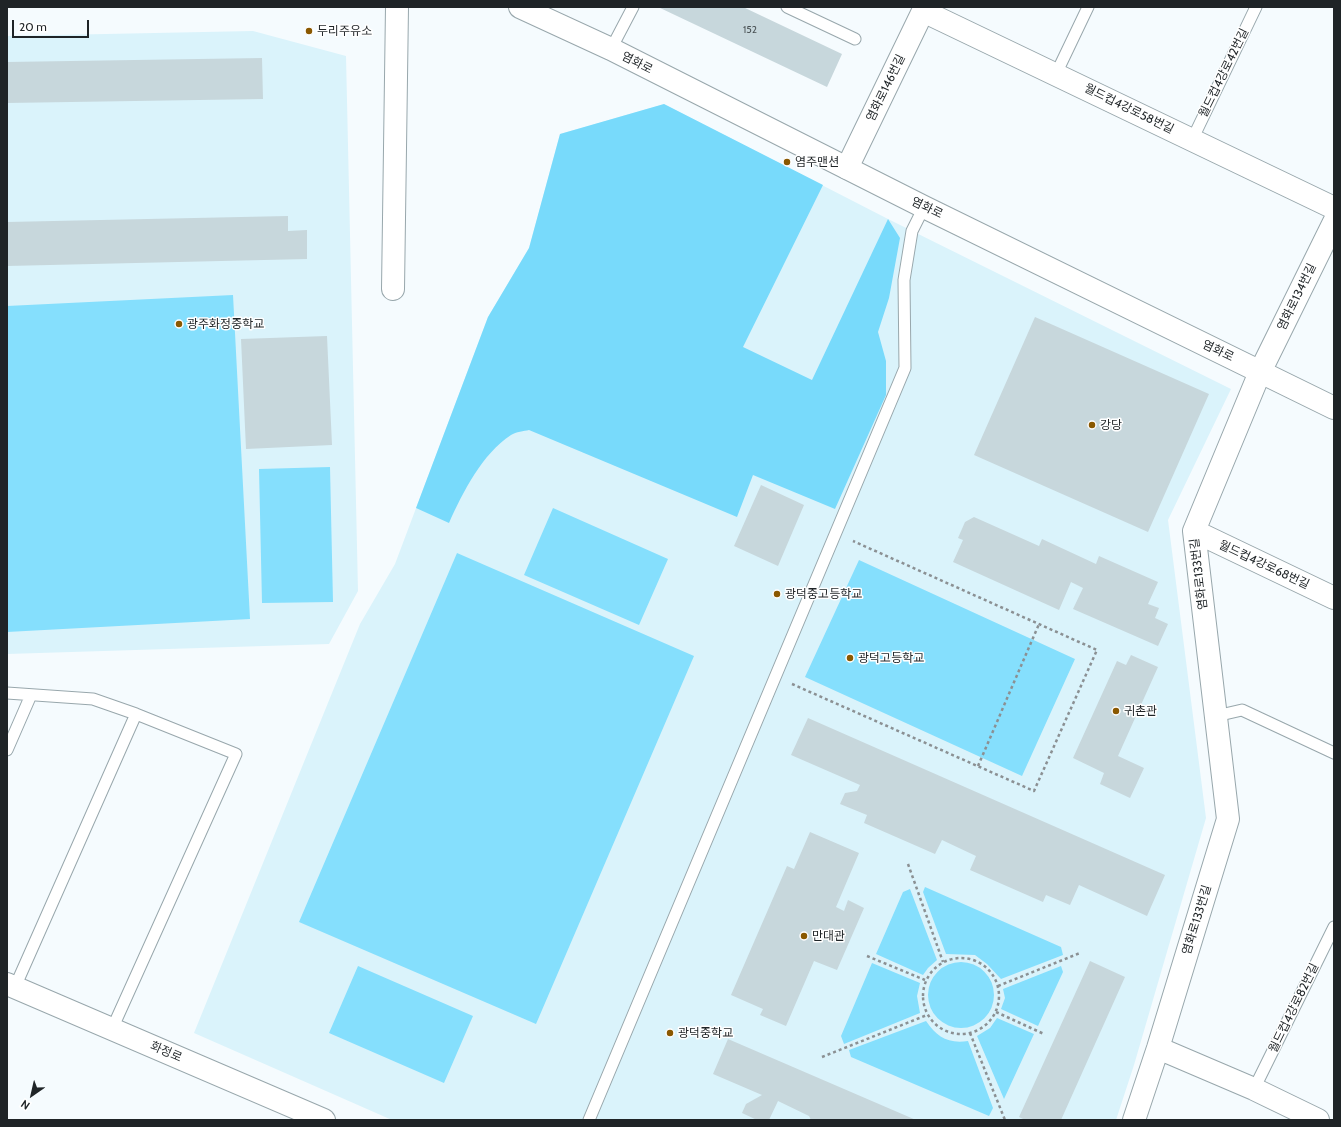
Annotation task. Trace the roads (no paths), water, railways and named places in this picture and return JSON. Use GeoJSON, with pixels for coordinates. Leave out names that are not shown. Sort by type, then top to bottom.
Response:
{"type":"FeatureCollection","features":[{"type":"Feature","properties":{"kind":"street"},"geometry":{"type":"LineString","coordinates":[[393,289],[397,7]]}},
{"type":"Feature","properties":{"kind":"street","name":"염화로"},"geometry":{"type":"LineString","coordinates":[[520,7],[611,50],[924,207],[1334,408]]}},
{"type":"Feature","properties":{"kind":"street","name":"월드컵4강로58번길"},"geometry":{"type":"LineString","coordinates":[[924,9],[1334,208]]}},
{"type":"Feature","properties":{"kind":"street","name":"염화로146번길"},"geometry":{"type":"LineString","coordinates":[[847,168],[924,9]]}},
{"type":"Feature","properties":{"kind":"street","name":"염화로134번길"},"geometry":{"type":"LineString","coordinates":[[1260,372],[1334,222]]}},
{"type":"Feature","properties":{"kind":"street","name":"염화로133번길"},"geometry":{"type":"LineString","coordinates":[[1134,1120],[1158,1048],[1228,819],[1194,531],[1260,372]]}},
{"type":"Feature","properties":{"kind":"street","name":"월드컵4강로68번길"},"geometry":{"type":"LineString","coordinates":[[1194,531],[1334,598]]}},
{"type":"Feature","properties":{"kind":"street","name":"화정로"},"geometry":{"type":"LineString","coordinates":[[11,986],[324,1120]]}},
{"type":"Feature","properties":{"kind":"street"},"geometry":{"type":"LineString","coordinates":[[1158,1048],[1254,1089],[1315,1119]]}},
{"type":"Feature","properties":{"kind":"lane"},"geometry":{"type":"LineString","coordinates":[[611,50],[633,7]]}},
{"type":"Feature","properties":{"kind":"lane"},"geometry":{"type":"LineString","coordinates":[[787,7],[855,39]]}},
{"type":"Feature","properties":{"kind":"lane"},"geometry":{"type":"LineString","coordinates":[[1056,74],[1088,7]]}},
{"type":"Feature","properties":{"kind":"lane","name":"월드컵4강로42번길"},"geometry":{"type":"LineString","coordinates":[[1192,140],[1256,7]]}},
{"type":"Feature","properties":{"kind":"lane"},"geometry":{"type":"LineString","coordinates":[[589,1120],[905,368],[904,280],[912,231],[924,207]]}},
{"type":"Feature","properties":{"kind":"lane"},"geometry":{"type":"LineString","coordinates":[[7,693],[93,699],[136,714],[236,754],[112,1029]]}},
{"type":"Feature","properties":{"kind":"lane"},"geometry":{"type":"LineString","coordinates":[[7,750],[31,695]]}},
{"type":"Feature","properties":{"kind":"lane"},"geometry":{"type":"LineString","coordinates":[[1216,716],[1242,710],[1334,753]]}},
{"type":"Feature","properties":{"kind":"lane"},"geometry":{"type":"LineString","coordinates":[[11,986],[136,714]]}},
{"type":"Feature","properties":{"kind":"lane","name":"월드컵4강로82번길"},"geometry":{"type":"LineString","coordinates":[[1254,1089],[1334,927]]}},
{"type":"Feature","properties":{"kind":"place","name":"두리주유소"},"geometry":{"type":"Point","coordinates":[309,31]}},
{"type":"Feature","properties":{"kind":"place","name":"염주맨션"},"geometry":{"type":"Point","coordinates":[787,162]}},
{"type":"Feature","properties":{"kind":"place","name":"광주화정중학교"},"geometry":{"type":"Point","coordinates":[179,324]}},
{"type":"Feature","properties":{"kind":"place","name":"강당"},"geometry":{"type":"Point","coordinates":[1092,425]}},
{"type":"Feature","properties":{"kind":"place","name":"광덕중고등학교"},"geometry":{"type":"Point","coordinates":[777,594]}},
{"type":"Feature","properties":{"kind":"place","name":"광덕고등학교"},"geometry":{"type":"Point","coordinates":[850,658]}},
{"type":"Feature","properties":{"kind":"place","name":"귀촌관"},"geometry":{"type":"Point","coordinates":[1116,711]}},
{"type":"Feature","properties":{"kind":"place","name":"만대관"},"geometry":{"type":"Point","coordinates":[804,936]}},
{"type":"Feature","properties":{"kind":"place","name":"광덕중학교"},"geometry":{"type":"Point","coordinates":[670,1033]}}]}
